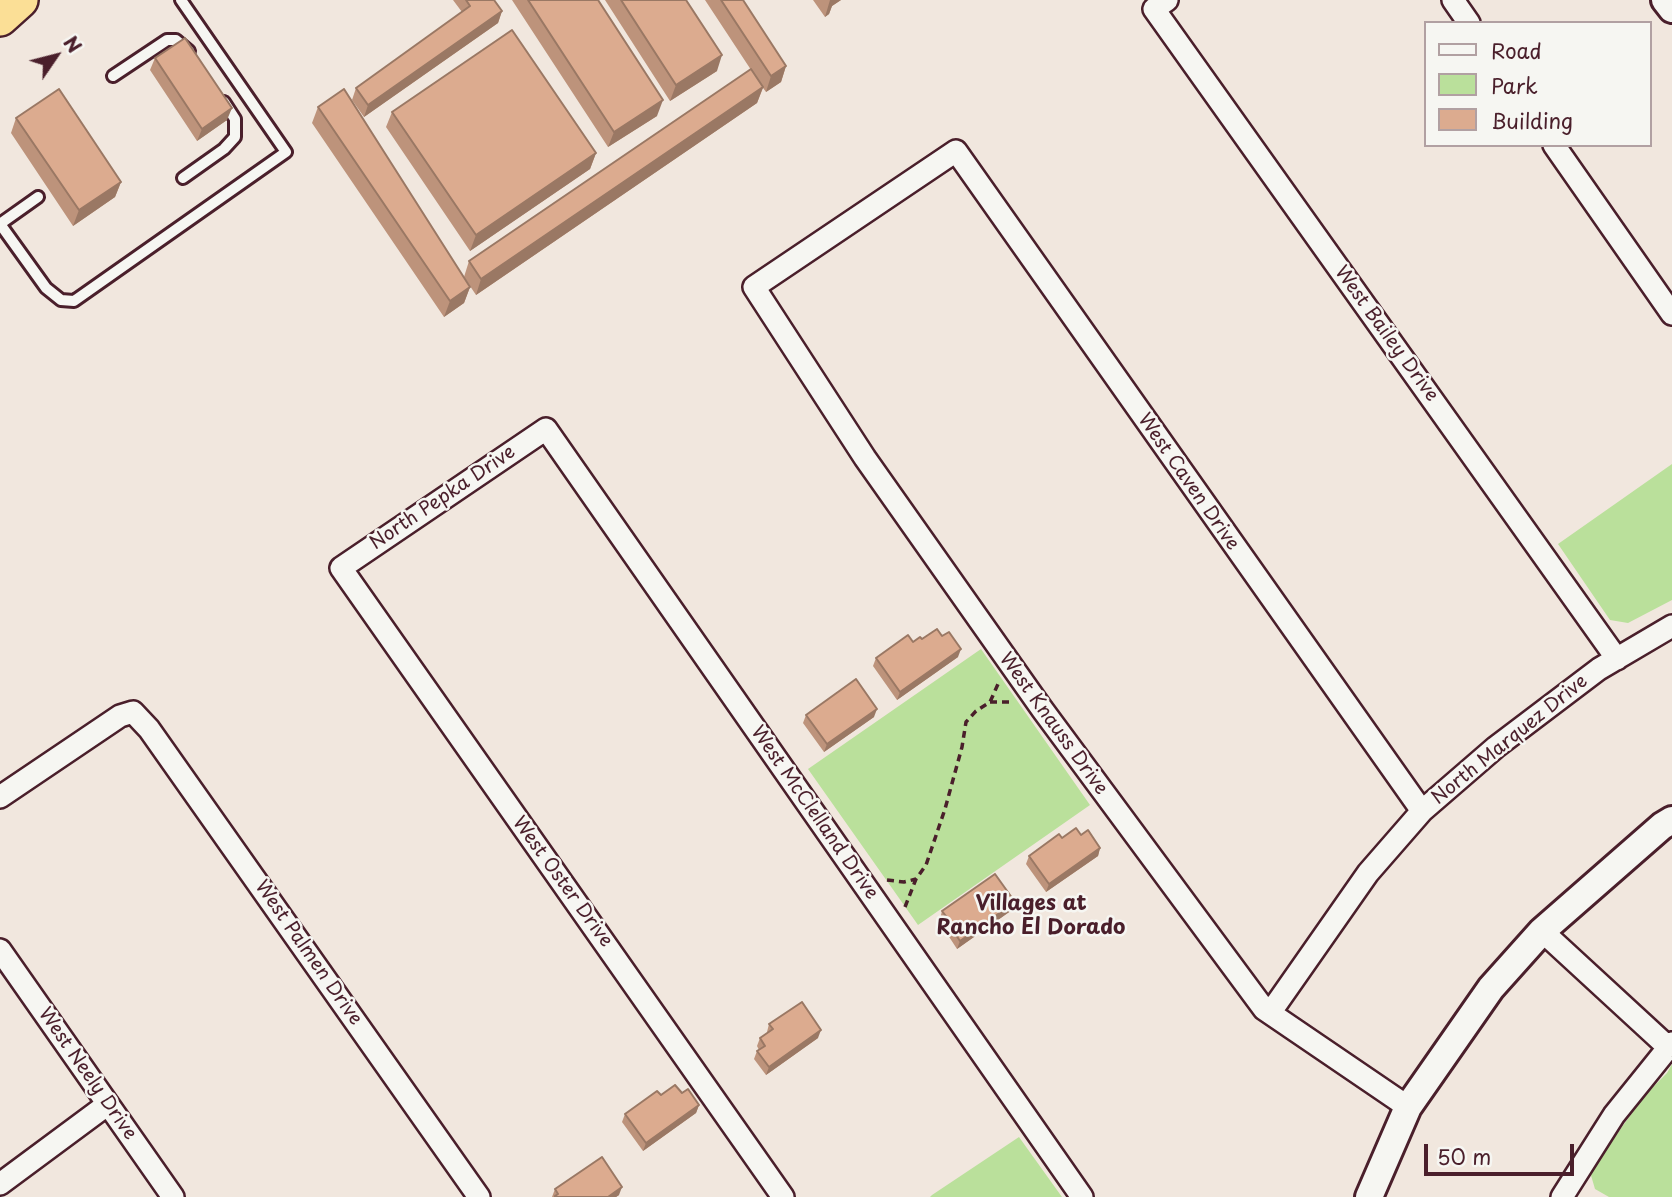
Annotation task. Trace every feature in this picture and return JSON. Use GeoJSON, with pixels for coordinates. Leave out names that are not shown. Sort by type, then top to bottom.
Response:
{"type":"FeatureCollection","features":[{"type":"Feature","properties":{"kind":"highway"},"geometry":{"type":"LineString","coordinates":[[0,18],[20,0]]}},
{"type":"Feature","properties":{"kind":"street"},"geometry":{"type":"LineString","coordinates":[[1454,0],[1468,21]]}},
{"type":"Feature","properties":{"kind":"street"},"geometry":{"type":"LineString","coordinates":[[1665,0],[1672,9]]}},
{"type":"Feature","properties":{"kind":"street","name":"West Bailey Drive"},"geometry":{"type":"LineString","coordinates":[[1161,4],[1616,659]]}},
{"type":"Feature","properties":{"kind":"street"},"geometry":{"type":"LineString","coordinates":[[1555,147],[1672,314]]}},
{"type":"Feature","properties":{"kind":"street","name":"West Caven Drive"},"geometry":{"type":"LineString","coordinates":[[754,287],[956,151],[1422,811]]}},
{"type":"Feature","properties":{"kind":"street","name":"West Knauss Drive"},"geometry":{"type":"LineString","coordinates":[[754,287],[865,458],[1042,709],[1268,1011],[1408,1107]]}},
{"type":"Feature","properties":{"kind":"street","name":"North Pepka Drive"},"geometry":{"type":"LineString","coordinates":[[341,568],[546,429]]}},
{"type":"Feature","properties":{"kind":"street","name":"West McClelland Drive"},"geometry":{"type":"LineString","coordinates":[[546,429],[1082,1197]]}},
{"type":"Feature","properties":{"kind":"street","name":"West Oster Drive"},"geometry":{"type":"LineString","coordinates":[[341,568],[783,1197]]}},
{"type":"Feature","properties":{"kind":"street","name":"North Marquez Drive"},"geometry":{"type":"LineString","coordinates":[[1268,1011],[1277,1003],[1368,873],[1422,811],[1496,747],[1599,669],[1672,626]]}},
{"type":"Feature","properties":{"kind":"street","name":"West Palmen Drive"},"geometry":{"type":"LineString","coordinates":[[0,797],[120,716],[133,712],[165,751],[479,1197]]}},
{"type":"Feature","properties":{"kind":"street"},"geometry":{"type":"LineString","coordinates":[[1369,1197],[1408,1107],[1491,988],[1542,931],[1672,820]]}},
{"type":"Feature","properties":{"kind":"street"},"geometry":{"type":"LineString","coordinates":[[1542,931],[1670,1045],[1614,1115],[1564,1196]]}},
{"type":"Feature","properties":{"kind":"street","name":"West Neely Drive"},"geometry":{"type":"LineString","coordinates":[[0,950],[173,1197]]}},
{"type":"Feature","properties":{"kind":"street"},"geometry":{"type":"LineString","coordinates":[[0,1184],[108,1104]]}},
{"type":"Feature","properties":{"kind":"lane"},"geometry":{"type":"LineString","coordinates":[[38,197],[0,223],[46,288],[61,300],[74,301],[286,152],[181,0]]}},
{"type":"Feature","properties":{"kind":"lane"},"geometry":{"type":"LineString","coordinates":[[113,76],[167,40],[177,40],[186,46],[193,56]]}},
{"type":"Feature","properties":{"kind":"lane"},"geometry":{"type":"LineString","coordinates":[[183,178],[224,149],[235,137],[235,119],[215,89]]}},
{"type":"Feature","properties":{"kind":"path"},"geometry":{"type":"LineString","coordinates":[[904,909],[916,879],[926,865],[945,809],[966,722],[990,702],[998,681]]}},
{"type":"Feature","properties":{"kind":"path"},"geometry":{"type":"LineString","coordinates":[[869,891],[884,880],[904,882],[916,879]]}},
{"type":"Feature","properties":{"kind":"green space"},"geometry":{"type":"Polygon","coordinates":[[[1672,464],[1672,600],[1628,623],[1610,620],[1558,544],[1672,464]]]}},
{"type":"Feature","properties":{"kind":"green space"},"geometry":{"type":"Polygon","coordinates":[[[981,649],[1090,805],[918,925],[808,769],[981,649]]]}},
{"type":"Feature","properties":{"kind":"green space"},"geometry":{"type":"Polygon","coordinates":[[[1672,1064],[1672,1197],[1609,1197],[1595,1189],[1590,1172],[1644,1096],[1667,1073],[1672,1064]]]}},
{"type":"Feature","properties":{"kind":"green space"},"geometry":{"type":"Polygon","coordinates":[[[1019,1137],[1062,1197],[930,1197],[932,1195],[1019,1137]]]}},
{"type":"Feature","properties":{"kind":"building"},"geometry":{"type":"Polygon","coordinates":[[[466,0],[494,0],[502,11],[368,105],[356,88],[470,6],[466,0]]]}},
{"type":"Feature","properties":{"kind":"building"},"geometry":{"type":"Polygon","coordinates":[[[528,0],[598,0],[663,100],[614,132],[528,0]]]}},
{"type":"Feature","properties":{"kind":"building"},"geometry":{"type":"Polygon","coordinates":[[[621,0],[686,0],[722,55],[676,85],[621,0]]]}},
{"type":"Feature","properties":{"kind":"building"},"geometry":{"type":"Polygon","coordinates":[[[721,0],[743,0],[786,66],[771,76],[721,0]]]}},
{"type":"Feature","properties":{"kind":"building"},"geometry":{"type":"Polygon","coordinates":[[[512,30],[596,153],[476,235],[392,112],[512,30]]]}},
{"type":"Feature","properties":{"kind":"building"},"geometry":{"type":"Polygon","coordinates":[[[185,38],[232,108],[202,129],[155,58],[185,38]]]}},
{"type":"Feature","properties":{"kind":"building"},"geometry":{"type":"Polygon","coordinates":[[[751,69],[763,87],[481,279],[469,261],[751,69]]]}},
{"type":"Feature","properties":{"kind":"building"},"geometry":{"type":"Polygon","coordinates":[[[59,89],[121,182],[79,210],[16,118],[59,89]]]}},
{"type":"Feature","properties":{"kind":"building"},"geometry":{"type":"Polygon","coordinates":[[[344,89],[470,287],[450,301],[318,107],[344,89]]]}},
{"type":"Feature","properties":{"kind":"building"},"geometry":{"type":"Polygon","coordinates":[[[937,629],[942,636],[949,632],[961,649],[900,692],[876,658],[908,635],[913,642],[937,629]]]}},
{"type":"Feature","properties":{"kind":"building"},"geometry":{"type":"Polygon","coordinates":[[[856,679],[877,709],[827,744],[806,715],[856,679]]]}},
{"type":"Feature","properties":{"kind":"building"},"geometry":{"type":"Polygon","coordinates":[[[1076,828],[1081,835],[1088,830],[1100,848],[1049,884],[1029,856],[1059,834],[1062,838],[1076,828]]]}},
{"type":"Feature","properties":{"kind":"building"},"geometry":{"type":"Polygon","coordinates":[[[995,874],[1015,902],[960,941],[942,911],[995,874]]]}},
{"type":"Feature","properties":{"kind":"building"},"geometry":{"type":"Polygon","coordinates":[[[802,1002],[821,1030],[769,1067],[757,1051],[765,1046],[760,1038],[773,1029],[769,1024],[802,1002]]]}},
{"type":"Feature","properties":{"kind":"building"},"geometry":{"type":"Polygon","coordinates":[[[675,1085],[682,1093],[688,1089],[699,1105],[646,1143],[625,1114],[657,1091],[661,1095],[675,1085]]]}},
{"type":"Feature","properties":{"kind":"building"},"geometry":{"type":"Polygon","coordinates":[[[602,1157],[622,1187],[608,1197],[555,1197],[558,1194],[555,1189],[602,1157]]]}},
{"type":"Feature","properties":{"kind":"district","name":"Villages at Rancho El Dorado"},"geometry":{"type":"Point","coordinates":[1031,916]}}]}
